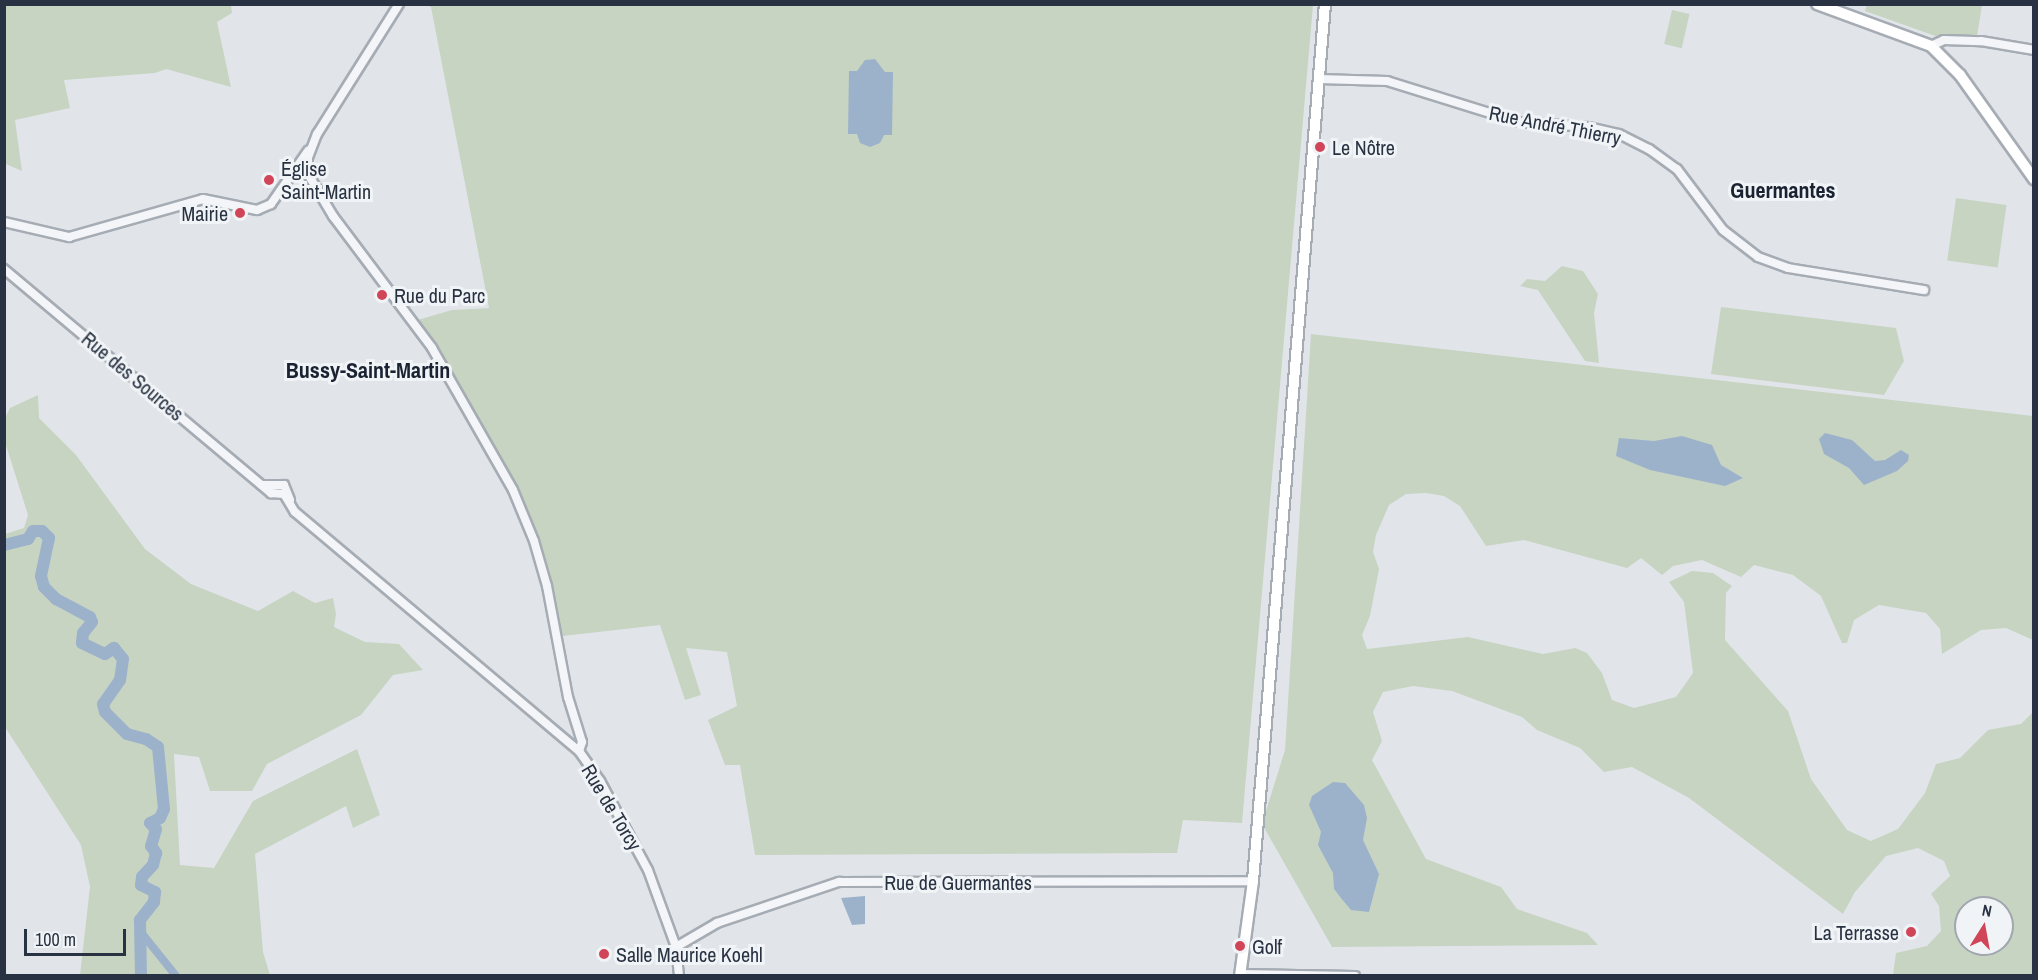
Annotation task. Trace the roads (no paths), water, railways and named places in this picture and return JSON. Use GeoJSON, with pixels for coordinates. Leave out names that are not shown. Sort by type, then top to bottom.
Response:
{"type":"FeatureCollection","features":[{"type":"Feature","properties":{"kind":"main road"},"geometry":{"type":"LineString","coordinates":[[1240,975],[1253,881],[1325,4]]}},
{"type":"Feature","properties":{"kind":"main road"},"geometry":{"type":"LineString","coordinates":[[1817,4],[1930,46],[1960,75],[2034,179]]}},
{"type":"Feature","properties":{"kind":"street"},"geometry":{"type":"LineString","coordinates":[[4,222],[69,237],[203,199],[252,210],[264,208],[285,187],[399,4]]}},
{"type":"Feature","properties":{"kind":"street"},"geometry":{"type":"LineString","coordinates":[[1930,46],[1944,40],[1972,41],[2034,50]]}},
{"type":"Feature","properties":{"kind":"street","name":"Rue André Thierry"},"geometry":{"type":"LineString","coordinates":[[1319,79],[1387,81],[1519,123],[1588,128],[1619,134],[1650,149],[1677,169],[1723,230],[1758,258],[1788,268],[1924,290]]}},
{"type":"Feature","properties":{"kind":"street"},"geometry":{"type":"LineString","coordinates":[[312,146],[308,169],[313,187],[432,348],[503,469],[534,541],[558,631],[568,697],[582,742],[579,751]]}},
{"type":"Feature","properties":{"kind":"street","name":"Rue des Sources"},"geometry":{"type":"LineString","coordinates":[[4,269],[274,495],[284,494],[291,506],[482,671]]}},
{"type":"Feature","properties":{"kind":"street","name":"Rue de Torcy"},"geometry":{"type":"LineString","coordinates":[[482,671],[579,751],[600,781],[648,870],[676,947],[679,975]]}},
{"type":"Feature","properties":{"kind":"street","name":"Rue de Guermantes"},"geometry":{"type":"LineString","coordinates":[[676,947],[717,923],[828,885],[851,881],[1253,881]]}},
{"type":"Feature","properties":{"kind":"street"},"geometry":{"type":"LineString","coordinates":[[1240,975],[1355,975]]}},
{"type":"Feature","properties":{"kind":"water"},"geometry":{"type":"Polygon","coordinates":[[[875,59],[885,72],[893,72],[892,135],[884,135],[880,143],[870,147],[860,143],[857,134],[848,134],[849,71],[857,71],[865,60],[875,59]]]}},
{"type":"Feature","properties":{"kind":"water"},"geometry":{"type":"Polygon","coordinates":[[[1825,433],[1852,440],[1875,461],[1885,460],[1901,450],[1909,455],[1908,461],[1897,471],[1864,485],[1849,468],[1824,454],[1819,439],[1825,433]]]}},
{"type":"Feature","properties":{"kind":"water"},"geometry":{"type":"Polygon","coordinates":[[[1682,436],[1712,445],[1721,465],[1743,478],[1725,486],[1650,470],[1616,456],[1619,438],[1654,441],[1682,436]]]}},
{"type":"Feature","properties":{"kind":"water"},"geometry":{"type":"Polygon","coordinates":[[[1333,782],[1345,783],[1364,805],[1367,818],[1363,840],[1379,874],[1369,912],[1351,910],[1334,889],[1333,873],[1318,845],[1321,832],[1309,805],[1312,796],[1333,782]]]}},
{"type":"Feature","properties":{"kind":"water"},"geometry":{"type":"Polygon","coordinates":[[[865,896],[865,924],[852,925],[841,898],[865,896]]]}},
{"type":"Feature","properties":{"kind":"waterway"},"geometry":{"type":"LineString","coordinates":[[4,545],[28,539],[33,531],[42,531],[49,538],[41,576],[44,587],[56,599],[90,617],[92,622],[83,633],[82,643],[105,654],[114,648],[123,659],[120,680],[103,704],[105,712],[127,734],[146,739],[158,747],[164,809],[160,818],[150,823],[156,829],[151,846],[156,853],[153,865],[142,877],[141,885],[155,892],[154,902],[140,920],[141,976]]}},
{"type":"Feature","properties":{"kind":"waterway"},"geometry":{"type":"LineString","coordinates":[[140,931],[176,976]]}},
{"type":"Feature","properties":{"kind":"place","name":"Le Nôtre"},"geometry":{"type":"Point","coordinates":[1320,147]}},
{"type":"Feature","properties":{"kind":"place","name":"Église Saint-Martin"},"geometry":{"type":"Point","coordinates":[269,180]}},
{"type":"Feature","properties":{"kind":"place","name":"Mairie"},"geometry":{"type":"Point","coordinates":[240,213]}},
{"type":"Feature","properties":{"kind":"place","name":"Rue du Parc"},"geometry":{"type":"Point","coordinates":[382,295]}},
{"type":"Feature","properties":{"kind":"place","name":"La Terrasse"},"geometry":{"type":"Point","coordinates":[1911,932]}},
{"type":"Feature","properties":{"kind":"place","name":"Golf"},"geometry":{"type":"Point","coordinates":[1240,946]}},
{"type":"Feature","properties":{"kind":"place","name":"Salle Maurice Koehl"},"geometry":{"type":"Point","coordinates":[604,954]}},
{"type":"Feature","properties":{"kind":"district","name":"Guermantes"},"geometry":{"type":"Point","coordinates":[1783,191]}},
{"type":"Feature","properties":{"kind":"district","name":"Bussy-Saint-Martin"},"geometry":{"type":"Point","coordinates":[368,371]}}]}
